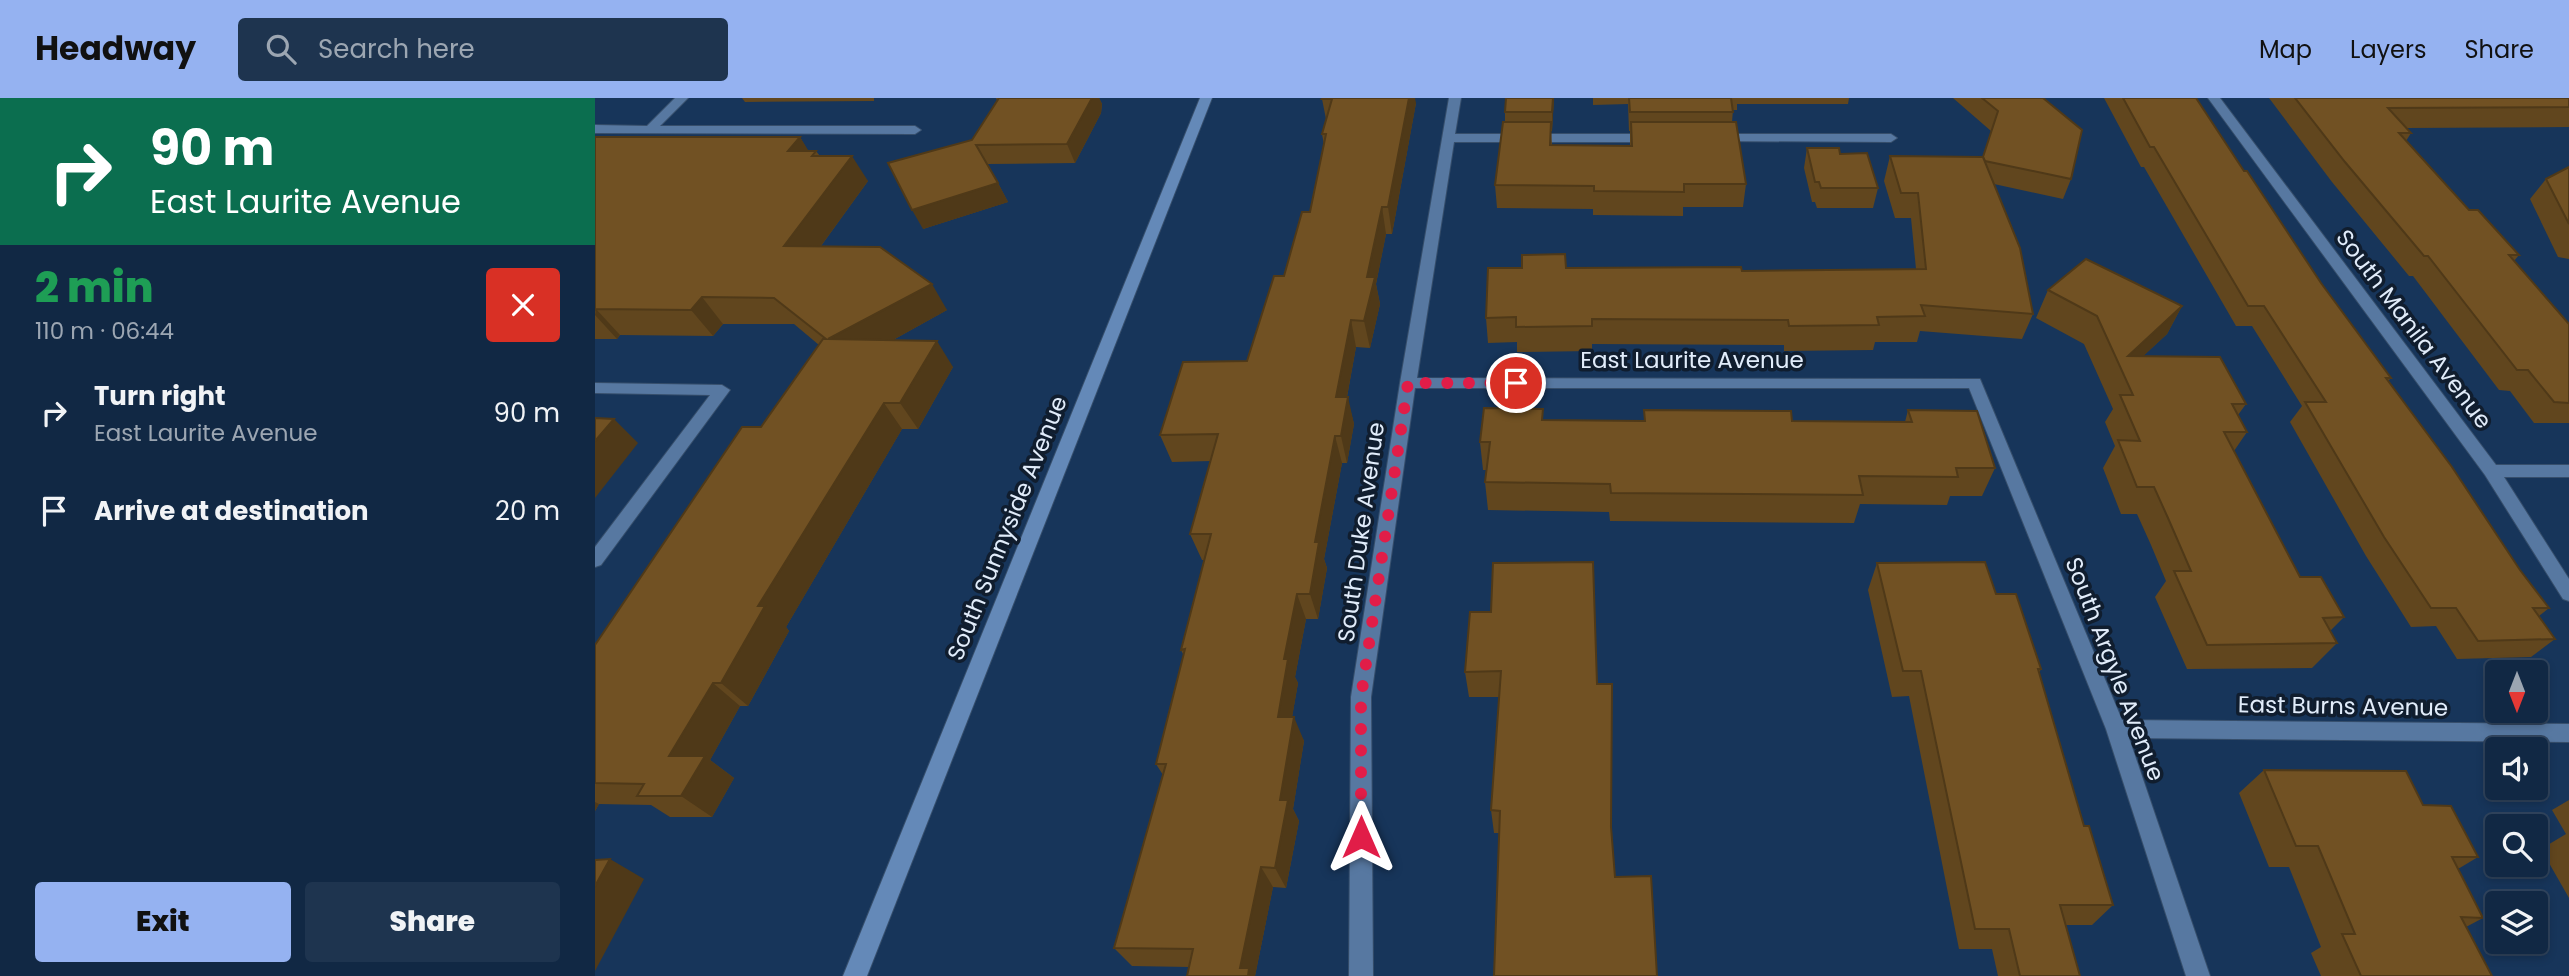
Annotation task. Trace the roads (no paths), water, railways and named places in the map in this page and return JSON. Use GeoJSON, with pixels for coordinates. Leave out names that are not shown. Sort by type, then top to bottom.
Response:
{"type":"FeatureCollection","features":[{"type":"Feature","properties":{"kind":"street"},"geometry":{"type":"LineString","coordinates":[[650,129],[682,98]]}},
{"type":"Feature","properties":{"kind":"street","name":"South Sunnyside Avenue"},"geometry":{"type":"LineString","coordinates":[[855,976],[1206,98]]}},
{"type":"Feature","properties":{"kind":"street","name":"South Duke Avenue"},"geometry":{"type":"LineString","coordinates":[[1361,976],[1361,697],[1408,383],[1455,98]]}},
{"type":"Feature","properties":{"kind":"street","name":"South Manila Avenue"},"geometry":{"type":"LineString","coordinates":[[2214,98],[2491,471],[2569,594]]}},
{"type":"Feature","properties":{"kind":"street"},"geometry":{"type":"LineString","coordinates":[[595,129],[915,130]]}},
{"type":"Feature","properties":{"kind":"street"},"geometry":{"type":"LineString","coordinates":[[1448,138],[1670,138]]}},
{"type":"Feature","properties":{"kind":"street"},"geometry":{"type":"LineString","coordinates":[[1698,138],[1891,138]]}},
{"type":"Feature","properties":{"kind":"street","name":"East Laurite Avenue"},"geometry":{"type":"LineString","coordinates":[[1408,383],[1975,383]]}},
{"type":"Feature","properties":{"kind":"street","name":"South Argyle Avenue"},"geometry":{"type":"LineString","coordinates":[[1975,383],[2116,729],[2198,976]]}},
{"type":"Feature","properties":{"kind":"street"},"geometry":{"type":"LineString","coordinates":[[595,388],[722,390],[595,560]]}},
{"type":"Feature","properties":{"kind":"street"},"geometry":{"type":"LineString","coordinates":[[2491,471],[2569,471]]}},
{"type":"Feature","properties":{"kind":"street","name":"East Burns Avenue"},"geometry":{"type":"LineString","coordinates":[[2116,729],[2569,733]]}}]}
